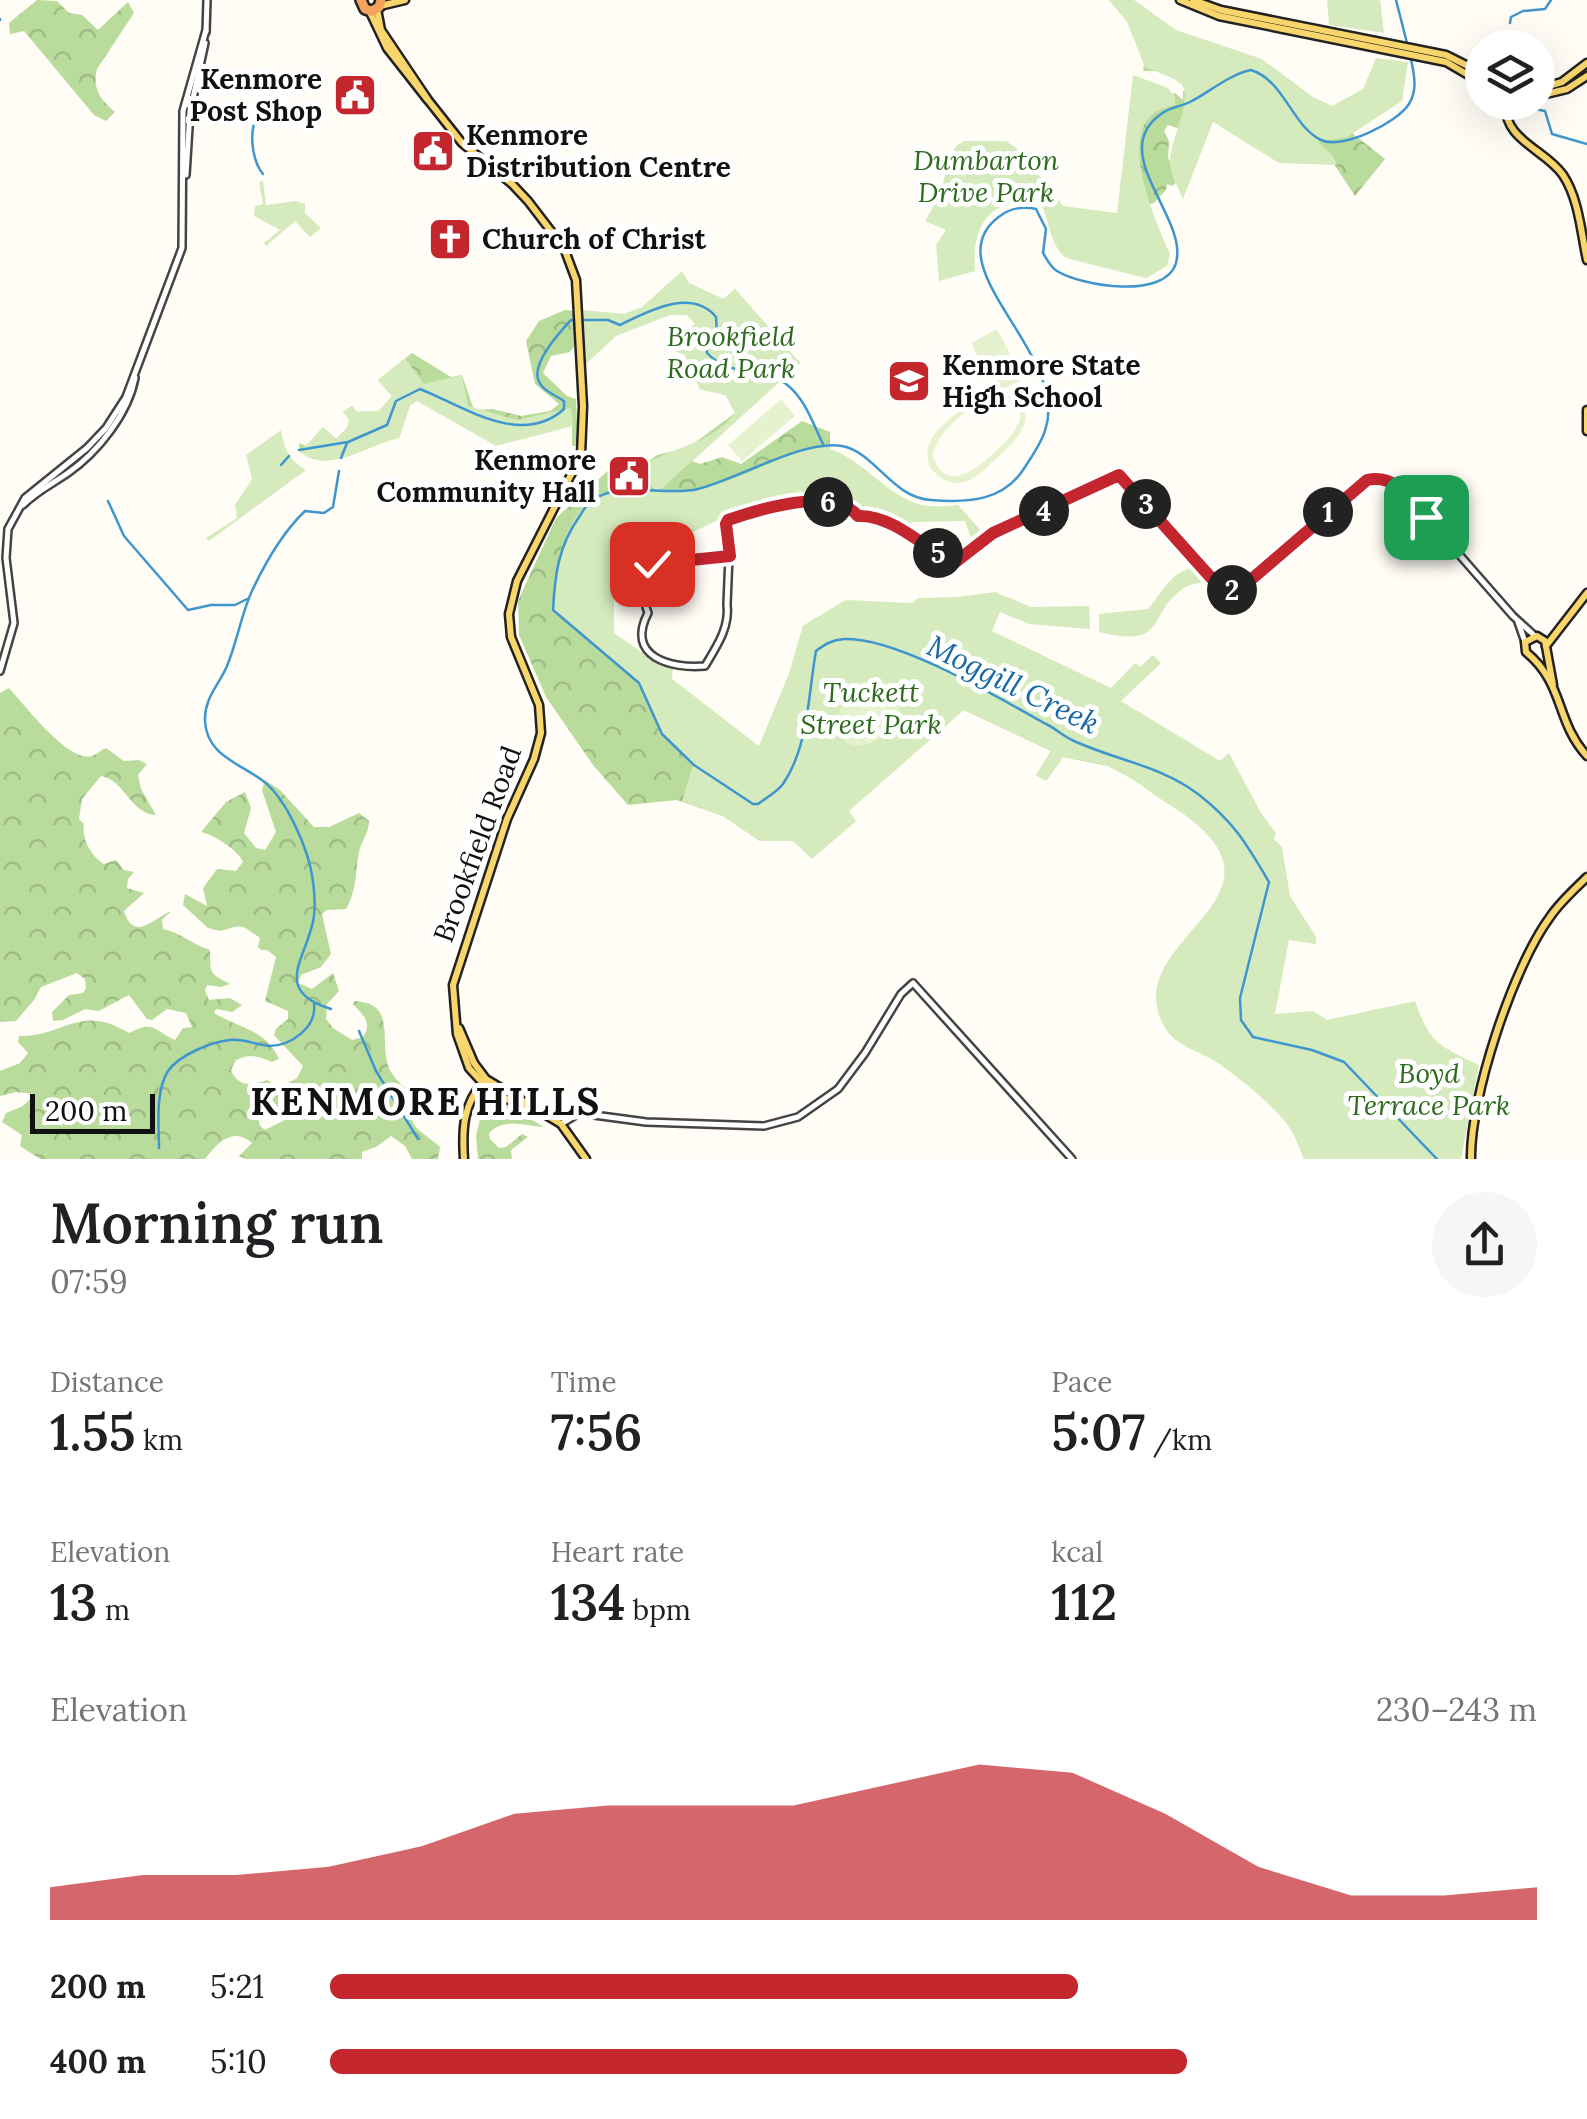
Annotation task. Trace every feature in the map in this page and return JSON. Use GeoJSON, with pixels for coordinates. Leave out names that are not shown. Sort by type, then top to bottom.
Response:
{"type":"FeatureCollection","features":[{"type":"Feature","properties":{"kind":"main road"},"geometry":{"type":"LineString","coordinates":[[370,4],[405,0]]}},
{"type":"Feature","properties":{"kind":"main road"},"geometry":{"type":"LineString","coordinates":[[1180,0],[1219,16],[1465,63]]}},
{"type":"Feature","properties":{"kind":"main road"},"geometry":{"type":"LineString","coordinates":[[1193,0],[1220,10],[1394,49]]}},
{"type":"Feature","properties":{"kind":"main road","name":"Brookfield Road"},"geometry":{"type":"LineString","coordinates":[[370,4],[381,30],[428,100],[468,148],[519,191],[564,248],[574,273],[579,317],[584,406],[581,455],[518,581],[509,614],[511,637],[539,705],[541,733],[455,970],[452,999],[464,1060],[484,1081]]}},
{"type":"Feature","properties":{"kind":"main road"},"geometry":{"type":"LineString","coordinates":[[1431,56],[1465,72]]}},
{"type":"Feature","properties":{"kind":"main road"},"geometry":{"type":"LineString","coordinates":[[1555,84],[1587,63]]}},
{"type":"Feature","properties":{"kind":"main road"},"geometry":{"type":"LineString","coordinates":[[1555,92],[1587,76]]}},
{"type":"Feature","properties":{"kind":"main road"},"geometry":{"type":"LineString","coordinates":[[1504,120],[1562,173],[1572,192],[1587,260]]}},
{"type":"Feature","properties":{"kind":"main road"},"geometry":{"type":"LineString","coordinates":[[1587,410],[1587,431]]}},
{"type":"Feature","properties":{"kind":"main road"},"geometry":{"type":"LineString","coordinates":[[1534,658],[1587,593]]}},
{"type":"Feature","properties":{"kind":"main road"},"geometry":{"type":"LineString","coordinates":[[1553,685],[1526,652],[1525,642],[1558,627]]}},
{"type":"Feature","properties":{"kind":"main road"},"geometry":{"type":"LineString","coordinates":[[1538,636],[1546,648],[1553,685],[1571,734],[1587,756]]}},
{"type":"Feature","properties":{"kind":"main road"},"geometry":{"type":"LineString","coordinates":[[1470,1159],[1474,1113],[1513,991],[1547,920],[1587,877]]}},
{"type":"Feature","properties":{"kind":"main road"},"geometry":{"type":"LineString","coordinates":[[464,1159],[464,1121],[470,1100],[484,1081],[512,1103],[536,1110],[561,1124],[586,1159]]}},
{"type":"Feature","properties":{"kind":"street"},"geometry":{"type":"LineString","coordinates":[[0,671],[14,623],[5,544],[8,529],[18,510],[39,490],[73,469],[106,436],[130,396],[182,248],[190,112],[205,54],[207,0]]}},
{"type":"Feature","properties":{"kind":"street"},"geometry":{"type":"LineString","coordinates":[[730,556],[652,564],[647,570],[648,613],[642,644],[663,663],[705,666],[722,643],[729,609],[730,556],[726,524],[772,505],[825,501],[854,510],[858,516],[866,515],[900,528],[953,564],[993,533],[1121,476],[1228,600],[1232,591],[1246,584],[1358,486],[1379,478],[1400,487],[1516,619],[1538,636]]}},
{"type":"Feature","properties":{"kind":"street"},"geometry":{"type":"LineString","coordinates":[[1516,619],[1525,642]]}},
{"type":"Feature","properties":{"kind":"street"},"geometry":{"type":"LineString","coordinates":[[561,1124],[579,1113],[646,1122],[764,1126],[798,1117],[838,1089],[901,994],[913,983],[1072,1159]]}},
{"type":"Feature","properties":{"kind":"green space"},"geometry":{"type":"Polygon","coordinates":[[[37,0],[57,1],[69,13],[82,15],[98,30],[128,2],[134,13],[97,69],[99,94],[115,112],[106,121],[94,115],[24,31],[10,34],[9,23],[37,0]]]}},
{"type":"Feature","properties":{"kind":"green space"},"geometry":{"type":"Polygon","coordinates":[[[1109,0],[1134,0],[1176,30],[1262,59],[1313,97],[1332,106],[1363,89],[1376,58],[1408,62],[1402,101],[1347,137],[1318,142],[1337,165],[1279,163],[1213,122],[1183,199],[1170,161],[1184,90],[1173,79],[1145,67],[1127,22],[1109,0]]]}},
{"type":"Feature","properties":{"kind":"green space"},"geometry":{"type":"Polygon","coordinates":[[[1327,0],[1380,0],[1384,33],[1329,25],[1327,0]]]}},
{"type":"Feature","properties":{"kind":"green space"},"geometry":{"type":"Polygon","coordinates":[[[1150,17],[1347,129],[1385,159],[1355,196],[1328,155],[1279,106],[1181,129],[1168,125],[1164,131],[1169,141],[1168,158],[1180,179],[1172,186],[1167,184],[1154,203],[1137,209],[1132,109],[1175,93],[1183,100],[1183,91],[1193,89],[1161,71],[1143,71],[1150,17]]]}},
{"type":"Feature","properties":{"kind":"green space","name":"Dumbarton Drive Park"},"geometry":{"type":"Polygon","coordinates":[[[1133,75],[1168,88],[1175,97],[1175,105],[1155,113],[1143,127],[1139,147],[1147,193],[1170,254],[1167,266],[1146,278],[1066,258],[1053,239],[1040,202],[1023,202],[1008,204],[987,217],[976,240],[975,271],[939,281],[936,245],[946,230],[925,221],[936,202],[955,147],[964,141],[1006,141],[1020,151],[1063,206],[1117,213],[1133,75]]]}},
{"type":"Feature","properties":{"kind":"green space"},"geometry":{"type":"Polygon","coordinates":[[[263,181],[266,205],[296,201],[305,204],[305,213],[321,228],[310,237],[295,221],[266,246],[264,243],[280,230],[254,216],[255,206],[263,204],[259,182],[263,181]]]}},
{"type":"Feature","properties":{"kind":"green space"},"geometry":{"type":"Polygon","coordinates":[[[682,271],[689,283],[724,299],[735,289],[800,363],[659,491],[709,487],[794,454],[830,445],[830,449],[906,499],[928,506],[958,505],[984,534],[973,543],[965,521],[912,522],[908,529],[827,499],[766,502],[671,543],[667,560],[648,561],[642,567],[641,577],[629,578],[614,596],[614,633],[663,667],[673,668],[672,679],[759,746],[790,671],[803,626],[846,600],[912,603],[918,598],[995,592],[1031,607],[1089,606],[1090,629],[1029,624],[1000,612],[992,631],[1111,688],[1135,663],[1140,667],[1153,655],[1161,663],[1121,701],[1220,761],[1229,753],[1276,833],[1274,839],[1282,847],[1290,896],[1316,937],[1316,944],[1289,940],[1275,1014],[1313,1011],[1327,1020],[1415,1001],[1426,1027],[1438,1042],[1479,1065],[1461,1159],[1304,1159],[1290,1128],[1264,1100],[1218,1063],[1167,1032],[1156,993],[1165,966],[1219,892],[1224,867],[1211,839],[1173,807],[1108,766],[1063,757],[1046,781],[1036,775],[1051,751],[964,710],[849,811],[856,821],[812,859],[793,841],[760,841],[723,816],[682,801],[693,765],[662,734],[639,683],[553,610],[559,560],[580,511],[607,493],[656,491],[637,471],[713,433],[735,413],[726,395],[700,389],[685,355],[669,348],[695,324],[687,315],[670,315],[616,336],[586,364],[583,310],[624,314],[642,307],[682,271]]]}},
{"type":"Feature","properties":{"kind":"green space"},"geometry":{"type":"Polygon","coordinates":[[[735,289],[800,363],[692,461],[700,464],[722,457],[741,464],[802,421],[830,432],[830,449],[565,596],[757,787],[803,626],[846,600],[842,620],[1213,781],[1258,1003],[1461,1159],[1250,1047],[1237,907],[1213,820],[1108,766],[1063,757],[1046,781],[1036,775],[1051,751],[964,710],[760,841],[723,816],[677,800],[628,805],[593,765],[546,697],[519,635],[518,601],[556,518],[624,456],[637,470],[657,455],[689,447],[735,413],[726,395],[700,389],[685,355],[669,348],[735,289]]]}},
{"type":"Feature","properties":{"kind":"green space"},"geometry":{"type":"Polygon","coordinates":[[[565,310],[576,311],[576,344],[570,352],[551,356],[543,373],[567,396],[576,399],[578,446],[572,446],[572,426],[568,422],[525,433],[425,396],[410,405],[399,438],[337,459],[312,458],[300,452],[299,443],[306,446],[323,427],[336,439],[348,427],[349,419],[343,412],[352,406],[357,412],[379,411],[392,396],[378,380],[412,353],[451,377],[462,375],[474,410],[493,409],[521,416],[550,411],[559,404],[535,384],[526,341],[539,321],[565,310]]]}},
{"type":"Feature","properties":{"kind":"green space"},"geometry":{"type":"Polygon","coordinates":[[[997,329],[1023,379],[1000,391],[1022,406],[1024,423],[1014,441],[984,470],[968,480],[953,483],[930,467],[930,442],[959,411],[996,391],[971,343],[997,329]],[[995,397],[986,400],[947,429],[935,447],[937,467],[950,476],[958,476],[981,464],[1018,424],[1018,408],[995,397]]]}},
{"type":"Feature","properties":{"kind":"green space"},"geometry":{"type":"Polygon","coordinates":[[[405,358],[424,384],[462,375],[468,406],[517,420],[571,408],[573,426],[496,446],[417,401],[410,405],[399,438],[337,459],[312,458],[300,452],[323,427],[336,439],[348,428],[349,419],[343,412],[352,406],[357,412],[379,411],[392,396],[378,380],[405,358]]]}},
{"type":"Feature","properties":{"kind":"green space"},"geometry":{"type":"Polygon","coordinates":[[[781,399],[795,416],[742,461],[728,445],[781,399]]]}},
{"type":"Feature","properties":{"kind":"green space"},"geometry":{"type":"Polygon","coordinates":[[[281,430],[288,453],[306,470],[209,541],[206,538],[237,518],[235,505],[252,479],[246,455],[281,430]]]}},
{"type":"Feature","properties":{"kind":"green space"},"geometry":{"type":"Polygon","coordinates":[[[1195,567],[1208,581],[1184,588],[1172,598],[1147,632],[1121,636],[1099,632],[1099,614],[1148,609],[1173,578],[1195,567]]]}},
{"type":"Feature","properties":{"kind":"green space","name":"Tuckett Street Park"},"geometry":{"type":"Polygon","coordinates":[[[871,683],[883,685],[897,696],[898,715],[888,731],[871,743],[857,746],[839,732],[838,720],[842,706],[853,693],[871,683]]]}},
{"type":"Feature","properties":{"kind":"green space"},"geometry":{"type":"Polygon","coordinates":[[[9,688],[47,731],[71,751],[92,756],[106,748],[124,761],[147,764],[138,775],[141,789],[156,815],[140,809],[116,784],[101,776],[82,799],[79,819],[84,824],[86,841],[104,864],[116,860],[124,870],[134,872],[127,888],[144,893],[124,911],[128,920],[133,925],[145,926],[171,911],[162,920],[163,929],[210,950],[212,971],[230,984],[207,985],[209,1000],[230,998],[242,1005],[232,1012],[216,1009],[214,1013],[259,1035],[273,1049],[279,1059],[272,1062],[246,1057],[236,1060],[231,1070],[241,1082],[267,1080],[278,1087],[278,1108],[257,1113],[265,1130],[305,1110],[307,1099],[288,1083],[297,1078],[303,1066],[274,1035],[288,1019],[288,1011],[265,1001],[276,957],[261,950],[260,938],[248,930],[208,928],[183,905],[185,894],[207,906],[203,888],[217,869],[236,871],[243,862],[225,844],[201,832],[226,802],[245,792],[251,808],[244,833],[256,848],[265,850],[276,832],[262,790],[265,780],[280,790],[314,827],[329,827],[359,813],[369,821],[350,902],[346,909],[322,914],[331,954],[321,967],[301,975],[298,983],[312,989],[333,973],[339,991],[327,1004],[326,1019],[352,1040],[363,1037],[367,1027],[366,1019],[353,1004],[355,1001],[378,1009],[391,1072],[415,1096],[413,1121],[440,1147],[438,1159],[412,1159],[405,1146],[391,1136],[362,1152],[362,1159],[246,1159],[239,1156],[252,1143],[238,1136],[220,1142],[205,1159],[40,1159],[20,1146],[22,1135],[2,1122],[6,1113],[23,1106],[35,1094],[16,1092],[0,1096],[0,1071],[20,1063],[28,1053],[18,1042],[19,1036],[98,1021],[129,1033],[153,1028],[175,1040],[183,1028],[192,1027],[186,1013],[167,1009],[152,1020],[147,1019],[129,995],[99,1011],[85,1009],[53,1021],[52,1012],[69,995],[83,993],[86,988],[85,979],[77,973],[41,987],[16,1021],[0,1022],[0,693],[9,688]]]}},
{"type":"Feature","properties":{"kind":"green space"},"geometry":{"type":"Polygon","coordinates":[[[484,1103],[504,1104],[544,1127],[501,1125],[489,1133],[499,1148],[522,1134],[528,1137],[511,1150],[512,1159],[478,1159],[476,1136],[484,1103]]]}},
{"type":"Feature","properties":{"kind":"waterway","name":"Moggill Creek"},"geometry":{"type":"LineString","coordinates":[[1396,0],[1408,47]]}},
{"type":"Feature","properties":{"kind":"waterway"},"geometry":{"type":"LineString","coordinates":[[1510,23],[1511,17],[1523,11],[1545,9],[1551,0]]}},
{"type":"Feature","properties":{"kind":"waterway","name":"Moggill Creek"},"geometry":{"type":"LineString","coordinates":[[1411,59],[1414,87],[1409,104],[1381,126],[1342,141],[1321,140],[1311,133],[1272,83],[1251,70],[1161,114],[1146,130],[1142,147],[1145,166],[1177,245],[1176,263],[1169,275],[1156,282],[1140,286],[1102,285],[1069,276],[1055,269],[1043,253],[1046,229],[1036,209],[1017,208],[1000,216],[983,236],[981,259],[990,285],[1038,369],[1048,398],[1042,438],[1025,467],[1007,487],[972,500],[917,497],[894,484],[854,450],[827,445],[790,454],[698,489],[604,494],[587,505],[566,539],[553,610],[639,683],[662,734],[694,765],[753,804],[778,790],[792,769],[803,737],[816,651],[844,639],[890,647],[918,658],[1072,740],[1183,784],[1230,824],[1269,882],[1240,998],[1241,1020],[1253,1037],[1312,1050],[1344,1062],[1437,1159]]}},
{"type":"Feature","properties":{"kind":"waterway"},"geometry":{"type":"LineString","coordinates":[[1548,120],[1552,134],[1587,144]]}},
{"type":"Feature","properties":{"kind":"waterway"},"geometry":{"type":"LineString","coordinates":[[254,124],[253,150],[263,174]]}},
{"type":"Feature","properties":{"kind":"waterway"},"geometry":{"type":"LineString","coordinates":[[299,450],[348,442],[387,425],[396,401],[420,389],[492,420],[529,425],[547,420],[564,409],[564,401],[542,386],[538,372],[548,347],[571,320],[608,320],[620,325],[656,309],[682,303],[706,308],[716,317],[717,336],[707,345],[707,353],[726,366],[766,374],[786,384],[803,404],[823,444]]}},
{"type":"Feature","properties":{"kind":"waterway"},"geometry":{"type":"LineString","coordinates":[[341,458],[347,443]]}},
{"type":"Feature","properties":{"kind":"waterway"},"geometry":{"type":"LineString","coordinates":[[281,465],[289,456]]}},
{"type":"Feature","properties":{"kind":"waterway"},"geometry":{"type":"LineString","coordinates":[[331,1009],[312,1001],[301,992],[297,982],[315,901],[311,870],[298,832],[281,800],[267,784],[214,746],[205,713],[262,571],[305,511],[324,513],[333,507],[339,471]]}},
{"type":"Feature","properties":{"kind":"waterway"},"geometry":{"type":"LineString","coordinates":[[108,501],[124,536],[188,610],[235,605],[247,599]]}},
{"type":"Feature","properties":{"kind":"waterway"},"geometry":{"type":"LineString","coordinates":[[159,1148],[161,1089],[173,1065],[196,1050],[222,1041],[269,1046],[286,1043],[307,1027],[314,1004]]}},
{"type":"Feature","properties":{"kind":"waterway"},"geometry":{"type":"LineString","coordinates":[[359,1031],[376,1071],[418,1139]]}},
{"type":"Feature","properties":{"kind":"place","name":"Kenmore Post Shop"},"geometry":{"type":"Point","coordinates":[355,95]}},
{"type":"Feature","properties":{"kind":"place","name":"Kenmore Distribution Centre"},"geometry":{"type":"Point","coordinates":[433,151]}},
{"type":"Feature","properties":{"kind":"place","name":"Church of Christ"},"geometry":{"type":"Point","coordinates":[450,239]}},
{"type":"Feature","properties":{"kind":"place","name":"Kenmore State High School"},"geometry":{"type":"Point","coordinates":[909,381]}},
{"type":"Feature","properties":{"kind":"place","name":"Kenmore Community Hall"},"geometry":{"type":"Point","coordinates":[629,476]}},
{"type":"Feature","properties":{"kind":"district","name":"KENMORE HILLS"},"geometry":{"type":"Point","coordinates":[426,1102]}},
{"type":"Feature","properties":{"kind":"route"},"geometry":{"type":"LineString","coordinates":[[652,564],[730,556],[728,520],[787,502],[796,506],[825,501],[900,528],[953,564],[993,533],[1119,475],[1222,590],[1232,591],[1246,584],[1367,480],[1384,478],[1400,487],[1426,517]]}},
{"type":"Feature","properties":{"kind":"park label","name":"Brookfield Road Park"},"geometry":{"type":"Point","coordinates":[731,352]}},
{"type":"Feature","properties":{"kind":"park label","name":"Boyd Terrace Park"},"geometry":{"type":"Point","coordinates":[1429,1089]}}]}
